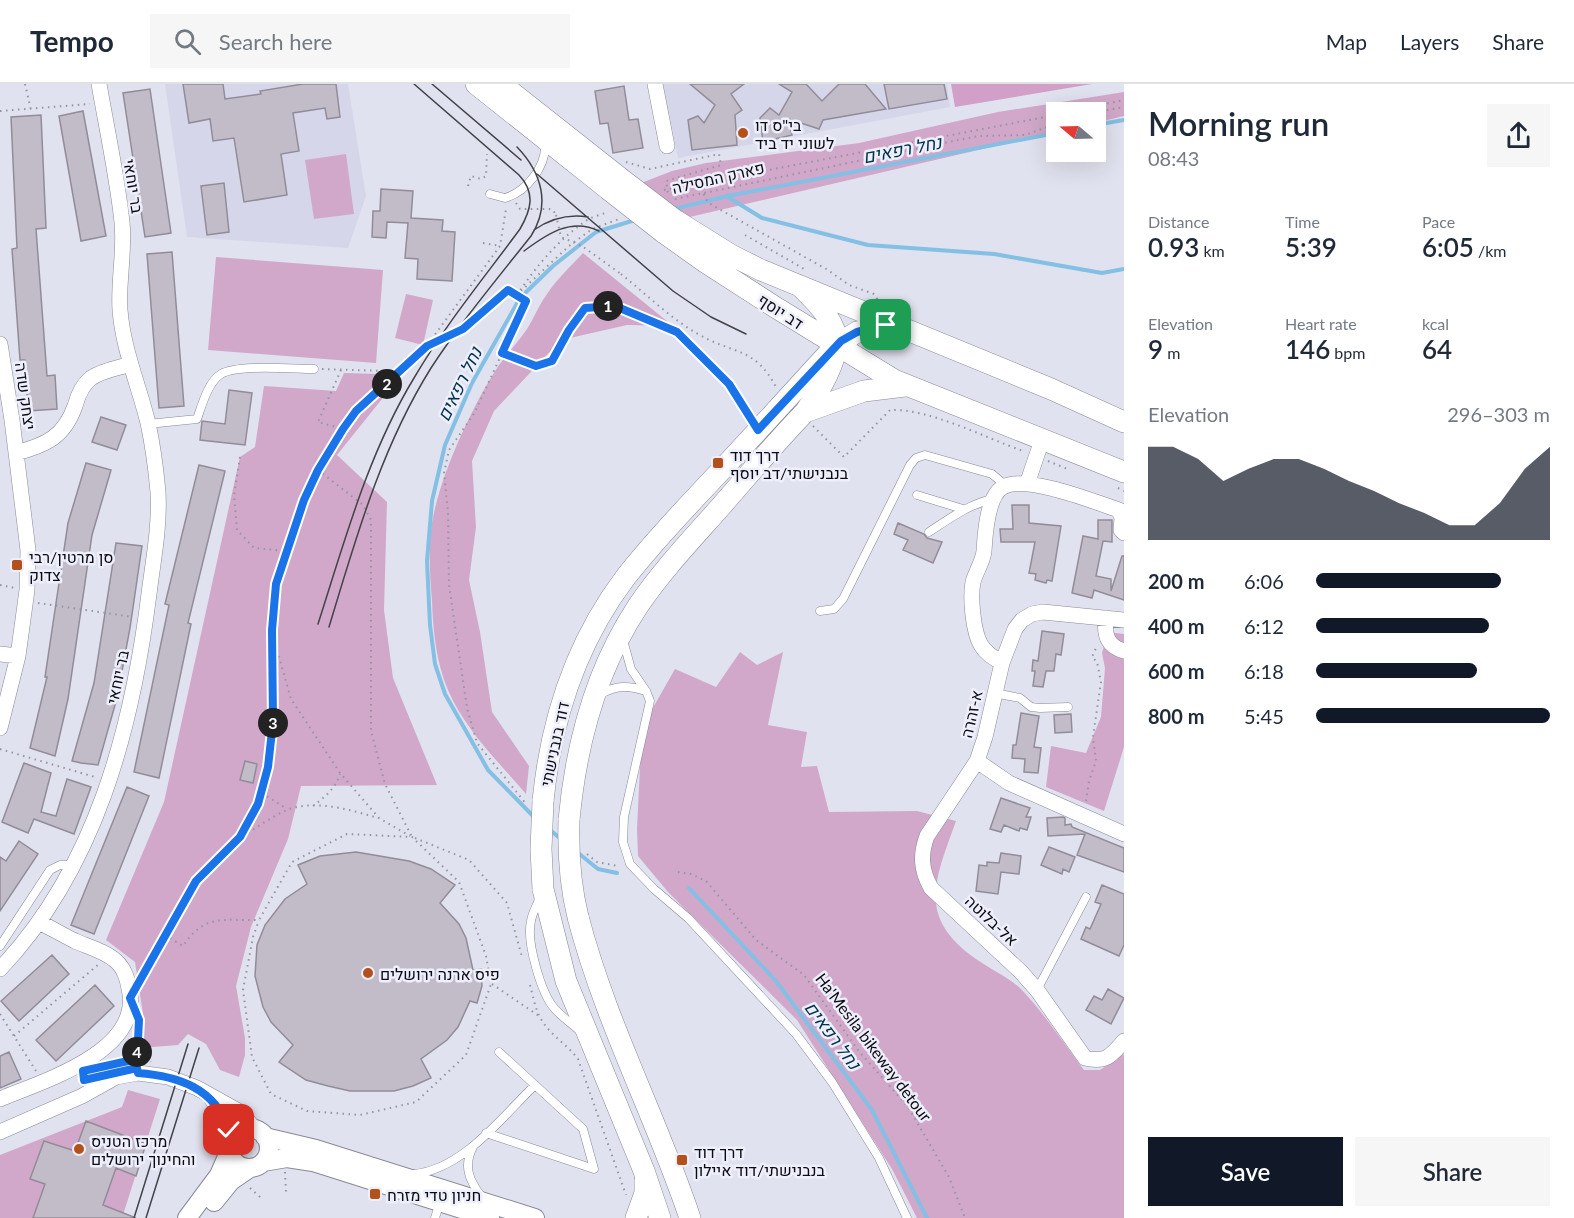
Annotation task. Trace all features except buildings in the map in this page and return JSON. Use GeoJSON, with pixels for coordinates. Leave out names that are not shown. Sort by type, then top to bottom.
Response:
{"type":"FeatureCollection","features":[{"type":"Feature","properties":{"kind":"main road","name":"דב יוסף"},"geometry":{"type":"LineString","coordinates":[[476,84],[544,137],[560,161],[617,176]]}},
{"type":"Feature","properties":{"kind":"main road","name":"דב יוסף"},"geometry":{"type":"LineString","coordinates":[[501,84],[669,217],[731,255],[802,278],[895,324],[1124,422]]}},
{"type":"Feature","properties":{"kind":"main road","name":"דב יוסף"},"geometry":{"type":"LineString","coordinates":[[669,217],[705,261],[878,371],[906,386],[1124,472]]}},
{"type":"Feature","properties":{"kind":"main road"},"geometry":{"type":"LineString","coordinates":[[802,278],[828,319],[834,331],[836,345]]}},
{"type":"Feature","properties":{"kind":"main road","name":"דוד בנבנישתי"},"geometry":{"type":"LineString","coordinates":[[660,1218],[644,1171],[566,981],[543,889],[537,806],[551,743],[565,692],[587,639],[625,578],[654,543],[836,345],[857,332],[895,324]]}},
{"type":"Feature","properties":{"kind":"main road","name":"דוד בנבנישתי"},"geometry":{"type":"LineString","coordinates":[[690,1218],[664,1145],[599,987],[578,917],[572,891],[568,846],[577,753],[591,705],[611,654],[638,606],[671,562],[805,412],[826,375],[836,345]]}},
{"type":"Feature","properties":{"kind":"main road"},"geometry":{"type":"LineString","coordinates":[[805,412],[864,391],[889,386],[906,386]]}},
{"type":"Feature","properties":{"kind":"main road"},"geometry":{"type":"LineString","coordinates":[[632,1210],[645,1194],[644,1171]]}},
{"type":"Feature","properties":{"kind":"street","name":"בר יוחאי"},"geometry":{"type":"LineString","coordinates":[[0,969],[39,921],[74,866],[109,782],[130,702],[146,619],[158,515],[155,465],[148,424],[131,364],[120,309],[123,262],[122,222],[99,84]]}},
{"type":"Feature","properties":{"kind":"street"},"geometry":{"type":"LineString","coordinates":[[655,84],[667,146]]}},
{"type":"Feature","properties":{"kind":"street","name":"יצחק שדה"},"geometry":{"type":"LineString","coordinates":[[0,344],[28,550],[26,602],[18,656],[0,728]]}},
{"type":"Feature","properties":{"kind":"street"},"geometry":{"type":"LineString","coordinates":[[16,453],[45,444],[66,426],[82,387],[91,378],[131,364]]}},
{"type":"Feature","properties":{"kind":"street"},"geometry":{"type":"LineString","coordinates":[[1027,484],[1042,440]]}},
{"type":"Feature","properties":{"kind":"street"},"geometry":{"type":"LineString","coordinates":[[1002,663],[989,655],[980,645],[973,606],[973,583],[984,555],[988,511],[999,490],[1005,485],[1027,484],[1059,490],[1119,510],[1122,518],[1121,530],[1124,533]]}},
{"type":"Feature","properties":{"kind":"street","name":"א-זהרה"},"geometry":{"type":"LineString","coordinates":[[1124,620],[1052,612],[1032,614],[1022,620],[1015,629],[1002,663],[985,737],[977,761],[1009,783],[1124,834]]}},
{"type":"Feature","properties":{"kind":"street"},"geometry":{"type":"LineString","coordinates":[[1106,618],[1105,634],[1108,641],[1112,646],[1124,651]]}},
{"type":"Feature","properties":{"kind":"street"},"geometry":{"type":"LineString","coordinates":[[0,654],[18,656]]}},
{"type":"Feature","properties":{"kind":"street","name":"אל-בלוטה"},"geometry":{"type":"LineString","coordinates":[[977,761],[927,836],[922,849],[922,864],[931,888],[1004,955],[1037,990],[1085,1058],[1096,1061],[1110,1057],[1124,1041]]}},
{"type":"Feature","properties":{"kind":"street"},"geometry":{"type":"LineString","coordinates":[[0,1099],[82,1064],[103,1050],[121,1028],[130,1008],[127,978],[123,969],[108,956],[39,921]]}},
{"type":"Feature","properties":{"kind":"street"},"geometry":{"type":"LineString","coordinates":[[0,1132],[82,1096],[105,1081],[126,1074],[138,1073],[168,1077],[204,1092],[242,1113],[260,1133],[268,1152],[253,1171]]}},
{"type":"Feature","properties":{"kind":"street"},"geometry":{"type":"LineString","coordinates":[[204,1092],[223,1114],[231,1157],[239,1165],[253,1171]]}},
{"type":"Feature","properties":{"kind":"street"},"geometry":{"type":"LineString","coordinates":[[188,1218],[219,1175],[230,1146],[238,1131],[243,1129],[400,1176],[440,1203]]}},
{"type":"Feature","properties":{"kind":"street"},"geometry":{"type":"LineString","coordinates":[[202,1218],[231,1181],[287,1158],[313,1162],[440,1203],[535,1218]]}},
{"type":"Feature","properties":{"kind":"lane"},"geometry":{"type":"LineString","coordinates":[[490,194],[501,197],[512,195],[526,184],[540,167],[545,151],[544,137]]}},
{"type":"Feature","properties":{"kind":"lane"},"geometry":{"type":"LineString","coordinates":[[540,167],[560,161]]}},
{"type":"Feature","properties":{"kind":"lane"},"geometry":{"type":"LineString","coordinates":[[148,424],[197,419],[208,390],[219,375],[234,369],[314,369]]}},
{"type":"Feature","properties":{"kind":"lane"},"geometry":{"type":"LineString","coordinates":[[820,611],[834,609],[843,599],[910,465],[916,458],[925,455],[992,474],[1005,485]]}},
{"type":"Feature","properties":{"kind":"lane"},"geometry":{"type":"LineString","coordinates":[[901,467],[910,465]]}},
{"type":"Feature","properties":{"kind":"lane"},"geometry":{"type":"LineString","coordinates":[[917,495],[963,509]]}},
{"type":"Feature","properties":{"kind":"lane"},"geometry":{"type":"LineString","coordinates":[[929,532],[963,509],[995,498]]}},
{"type":"Feature","properties":{"kind":"lane"},"geometry":{"type":"LineString","coordinates":[[622,633],[631,669],[650,701],[624,817],[623,842],[630,864],[654,890],[688,918],[796,1034],[832,1082],[879,1158],[908,1218]]}},
{"type":"Feature","properties":{"kind":"lane"},"geometry":{"type":"LineString","coordinates":[[591,705],[609,689],[631,686],[646,691]]}},
{"type":"Feature","properties":{"kind":"lane"},"geometry":{"type":"LineString","coordinates":[[994,693],[1020,698],[1031,707],[1068,706]]}},
{"type":"Feature","properties":{"kind":"lane"},"geometry":{"type":"LineString","coordinates":[[0,946],[50,870],[60,865],[74,866]]}},
{"type":"Feature","properties":{"kind":"lane"},"geometry":{"type":"LineString","coordinates":[[1037,990],[1086,897]]}},
{"type":"Feature","properties":{"kind":"lane"},"geometry":{"type":"LineString","coordinates":[[486,1133],[594,1169],[583,1129],[499,1052]]}},
{"type":"Feature","properties":{"kind":"lane"},"geometry":{"type":"LineString","coordinates":[[400,1176],[434,1171],[453,1162],[476,1143],[535,1085]]}},
{"type":"Feature","properties":{"kind":"lane"},"geometry":{"type":"LineString","coordinates":[[476,1143],[468,1159],[468,1171],[473,1185],[488,1210]]}},
{"type":"Feature","properties":{"kind":"path"},"geometry":{"type":"LineString","coordinates":[[25,84],[31,110]]}},
{"type":"Feature","properties":{"kind":"path"},"geometry":{"type":"LineString","coordinates":[[1106,104],[1124,100]]}},
{"type":"Feature","properties":{"kind":"path"},"geometry":{"type":"LineString","coordinates":[[0,111],[102,102]]}},
{"type":"Feature","properties":{"kind":"path"},"geometry":{"type":"LineString","coordinates":[[1106,110],[1124,107]]}},
{"type":"Feature","properties":{"kind":"path"},"geometry":{"type":"LineString","coordinates":[[657,193],[667,189],[1046,117]]}},
{"type":"Feature","properties":{"kind":"path","name":"פארק המסילה"},"geometry":{"type":"LineString","coordinates":[[669,217],[702,192],[978,136],[1025,135],[1046,128]]}},
{"type":"Feature","properties":{"kind":"path"},"geometry":{"type":"LineString","coordinates":[[468,186],[471,176],[481,179],[486,176],[487,154]]}},
{"type":"Feature","properties":{"kind":"path"},"geometry":{"type":"LineString","coordinates":[[617,176],[630,162],[650,169],[719,154],[721,165],[666,181],[669,217]]}},
{"type":"Feature","properties":{"kind":"path"},"geometry":{"type":"LineString","coordinates":[[699,183],[702,192],[712,205],[828,270],[849,285],[874,294],[878,304]]}},
{"type":"Feature","properties":{"kind":"path"},"geometry":{"type":"LineString","coordinates":[[512,195],[520,209],[549,209],[556,215],[561,237],[582,246],[621,274]]}},
{"type":"Feature","properties":{"kind":"path"},"geometry":{"type":"LineString","coordinates":[[240,837],[258,804],[268,767],[273,722],[272,630],[276,584],[304,500],[318,470],[356,411],[427,346],[500,246],[506,209]]}},
{"type":"Feature","properties":{"kind":"path"},"geometry":{"type":"LineString","coordinates":[[516,295],[535,267],[584,221],[615,209]]}},
{"type":"Feature","properties":{"kind":"path"},"geometry":{"type":"LineString","coordinates":[[516,295],[569,246],[592,229],[625,217]]}},
{"type":"Feature","properties":{"kind":"path"},"geometry":{"type":"LineString","coordinates":[[745,235],[802,278]]}},
{"type":"Feature","properties":{"kind":"path"},"geometry":{"type":"LineString","coordinates":[[483,243],[500,246]]}},
{"type":"Feature","properties":{"kind":"path"},"geometry":{"type":"LineString","coordinates":[[427,346],[463,329],[508,290],[526,301],[475,412],[449,450],[444,473],[448,512],[449,585],[466,708],[477,743],[537,806]]}},
{"type":"Feature","properties":{"kind":"path"},"geometry":{"type":"LineString","coordinates":[[502,353],[536,366],[552,361],[569,330],[585,308],[615,306],[677,332],[729,384],[758,430]]}},
{"type":"Feature","properties":{"kind":"path"},"geometry":{"type":"LineString","coordinates":[[314,369],[385,371],[384,386]]}},
{"type":"Feature","properties":{"kind":"path"},"geometry":{"type":"LineString","coordinates":[[340,370],[318,422],[343,429]]}},
{"type":"Feature","properties":{"kind":"path"},"geometry":{"type":"LineString","coordinates":[[240,457],[234,495],[237,530],[254,548],[286,551]]}},
{"type":"Feature","properties":{"kind":"path"},"geometry":{"type":"LineString","coordinates":[[318,470],[363,505],[371,520],[371,731],[385,784],[412,837],[459,882],[486,956],[491,984],[466,1055],[416,1102],[360,1115],[307,1111],[271,1094],[252,1057],[243,990],[253,937],[259,920],[292,862],[347,834],[412,837]]}},
{"type":"Feature","properties":{"kind":"path"},"geometry":{"type":"LineString","coordinates":[[26,602],[146,619]]}},
{"type":"Feature","properties":{"kind":"path"},"geometry":{"type":"LineString","coordinates":[[272,630],[291,699],[340,773],[379,818]]}},
{"type":"Feature","properties":{"kind":"path"},"geometry":{"type":"LineString","coordinates":[[1082,816],[1089,781],[1096,761],[1093,737],[1101,682],[1097,663],[1092,657],[1096,647]]}},
{"type":"Feature","properties":{"kind":"path"},"geometry":{"type":"LineString","coordinates":[[0,749],[109,782]]}},
{"type":"Feature","properties":{"kind":"path"},"geometry":{"type":"LineString","coordinates":[[313,806],[329,794],[340,773]]}},
{"type":"Feature","properties":{"kind":"path"},"geometry":{"type":"LineString","coordinates":[[261,792],[287,809]]}},
{"type":"Feature","properties":{"kind":"path"},"geometry":{"type":"LineString","coordinates":[[126,1062],[137,1059],[139,1020],[130,998],[196,881],[240,837],[287,809],[313,806],[351,810],[379,818],[412,837],[469,860],[507,903],[523,960]]}},
{"type":"Feature","properties":{"kind":"path"},"geometry":{"type":"LineString","coordinates":[[580,849],[597,862],[618,867]]}},
{"type":"Feature","properties":{"kind":"path","name":"Ha'Mesila bikeway detour"},"geometry":{"type":"LineString","coordinates":[[678,872],[691,874],[706,881],[756,940],[804,975],[858,1050],[908,1107],[950,1177],[965,1218]]}},
{"type":"Feature","properties":{"kind":"path"},"geometry":{"type":"LineString","coordinates":[[165,935],[183,946],[192,932],[207,922],[259,920]]}},
{"type":"Feature","properties":{"kind":"path"},"geometry":{"type":"LineString","coordinates":[[14,1036],[108,956]]}},
{"type":"Feature","properties":{"kind":"path"},"geometry":{"type":"LineString","coordinates":[[529,982],[539,1016]]}},
{"type":"Feature","properties":{"kind":"path"},"geometry":{"type":"LineString","coordinates":[[491,984],[539,1016],[578,1059],[632,1210]]}},
{"type":"Feature","properties":{"kind":"path"},"geometry":{"type":"LineString","coordinates":[[0,1014],[42,1081]]}},
{"type":"Feature","properties":{"kind":"path"},"geometry":{"type":"LineString","coordinates":[[285,1166],[286,1192]]}},
{"type":"Feature","properties":{"kind":"path"},"geometry":{"type":"LineString","coordinates":[[253,1171],[260,1197]]}},
{"type":"Feature","properties":{"kind":"shaded area"},"geometry":{"type":"Polygon","coordinates":[[[165,84],[348,84],[366,196],[348,248],[187,237],[165,84]]]}},
{"type":"Feature","properties":{"kind":"shaded area","name":"בי\"ס דו לשוני יד ביד"},"geometry":{"type":"Polygon","coordinates":[[[663,84],[947,84],[950,107],[678,158],[663,84]]]}},
{"type":"Feature","properties":{"kind":"shaded area"},"geometry":{"type":"Polygon","coordinates":[[[951,84],[1092,84],[955,107],[951,84]]]}},
{"type":"Feature","properties":{"kind":"shaded area"},"geometry":{"type":"Polygon","coordinates":[[[1124,92],[1124,116],[1106,120],[1106,102],[1061,102],[1124,92]]]}},
{"type":"Feature","properties":{"kind":"shaded area"},"geometry":{"type":"Polygon","coordinates":[[[1046,104],[1046,134],[681,219],[636,185],[672,171],[706,163],[859,143],[998,112],[1046,104]]]}},
{"type":"Feature","properties":{"kind":"shaded area"},"geometry":{"type":"Polygon","coordinates":[[[346,154],[354,214],[314,219],[305,160],[346,154]]]}},
{"type":"Feature","properties":{"kind":"shaded area"},"geometry":{"type":"Polygon","coordinates":[[[583,253],[673,326],[627,325],[561,340],[494,411],[472,461],[476,527],[469,580],[480,632],[492,712],[529,766],[526,794],[463,718],[444,679],[433,623],[430,562],[432,523],[442,484],[458,441],[478,400],[499,365],[527,329],[551,288],[583,253]]]}},
{"type":"Feature","properties":{"kind":"shaded area"},"geometry":{"type":"Polygon","coordinates":[[[216,257],[383,270],[376,363],[208,350],[216,257]]]}},
{"type":"Feature","properties":{"kind":"shaded area"},"geometry":{"type":"Polygon","coordinates":[[[406,294],[433,300],[423,345],[395,338],[406,294]]]}},
{"type":"Feature","properties":{"kind":"shaded area"},"geometry":{"type":"Polygon","coordinates":[[[344,373],[379,374],[378,385],[373,390],[390,389],[337,455],[387,502],[384,610],[393,678],[437,785],[301,786],[288,839],[251,927],[236,986],[245,1038],[245,1055],[239,1077],[220,1070],[206,1044],[188,1034],[178,1045],[140,1048],[143,1014],[135,962],[106,940],[164,802],[240,457],[255,447],[264,386],[336,391],[344,373]]]}},
{"type":"Feature","properties":{"kind":"shaded area"},"geometry":{"type":"Polygon","coordinates":[[[1108,632],[1124,634],[1124,747],[1104,811],[1046,787],[1051,746],[1086,753],[1101,717],[1105,668],[1102,653],[1108,632]]]}},
{"type":"Feature","properties":{"kind":"shaded area"},"geometry":{"type":"Polygon","coordinates":[[[740,652],[757,665],[783,652],[768,725],[807,732],[801,767],[817,766],[829,812],[917,811],[956,821],[937,880],[938,912],[945,928],[957,943],[976,959],[1012,981],[1022,990],[1046,1018],[1084,1070],[1100,1070],[1124,1054],[1124,1218],[917,1218],[892,1169],[797,1020],[668,892],[638,856],[637,829],[642,727],[675,669],[716,687],[740,652]]]}},
{"type":"Feature","properties":{"kind":"shaded area","name":"מרכז הטניס והחינוך ירושלים"},"geometry":{"type":"Polygon","coordinates":[[[128,1090],[160,1099],[122,1218],[0,1218],[0,1155],[122,1107],[128,1090]]]}},
{"type":"Feature","properties":{"kind":"waterway","name":"נחל רפאים"},"geometry":{"type":"LineString","coordinates":[[1106,123],[1124,120]]}},
{"type":"Feature","properties":{"kind":"waterway","name":"נחל רפאים"},"geometry":{"type":"LineString","coordinates":[[674,209],[728,196],[1046,135]]}},
{"type":"Feature","properties":{"kind":"waterway"},"geometry":{"type":"LineString","coordinates":[[728,197],[762,218],[868,245],[994,254],[1102,273],[1124,269]]}},
{"type":"Feature","properties":{"kind":"waterway","name":"נחל רפאים"},"geometry":{"type":"LineString","coordinates":[[534,817],[488,770],[445,694],[435,664],[430,625],[427,561],[432,501],[445,445],[472,383],[520,298],[553,266],[596,232],[635,220]]}},
{"type":"Feature","properties":{"kind":"waterway","name":"נחל רפאים"},"geometry":{"type":"LineString","coordinates":[[549,829],[562,840]]}},
{"type":"Feature","properties":{"kind":"waterway","name":"נחל רפאים"},"geometry":{"type":"LineString","coordinates":[[577,852],[598,869],[617,873]]}},
{"type":"Feature","properties":{"kind":"waterway","name":"נחל רפאים"},"geometry":{"type":"LineString","coordinates":[[689,888],[776,981],[872,1110],[927,1218]]}},
{"type":"Feature","properties":{"kind":"tram line"},"geometry":{"type":"LineString","coordinates":[[318,624],[359,498],[383,437],[398,407],[439,339],[520,229],[529,208],[528,188],[519,175],[414,84]]}},
{"type":"Feature","properties":{"kind":"tram line"},"geometry":{"type":"LineString","coordinates":[[432,84],[521,160]]}},
{"type":"Feature","properties":{"kind":"tram line"},"geometry":{"type":"LineString","coordinates":[[329,627],[371,494],[413,398],[454,334],[531,236],[537,224],[542,201],[538,178],[526,157],[517,147]]}},
{"type":"Feature","properties":{"kind":"tram line"},"geometry":{"type":"LineString","coordinates":[[537,174],[673,291],[711,317],[746,334]]}},
{"type":"Feature","properties":{"kind":"tram line"},"geometry":{"type":"LineString","coordinates":[[534,230],[560,218],[588,217]]}},
{"type":"Feature","properties":{"kind":"tram line"},"geometry":{"type":"LineString","coordinates":[[524,251],[560,229],[579,226],[599,231]]}},
{"type":"Feature","properties":{"kind":"tram line"},"geometry":{"type":"LineString","coordinates":[[134,1218],[188,1044]]}},
{"type":"Feature","properties":{"kind":"tram line"},"geometry":{"type":"LineString","coordinates":[[146,1218],[199,1048]]}},
{"type":"Feature","properties":{"kind":"place","name":"בי\"ס דו לשוני יד ביד"},"geometry":{"type":"Point","coordinates":[743,133]}},
{"type":"Feature","properties":{"kind":"place","name":"דרך דוד בנבנישתי/דב יוסף"},"geometry":{"type":"Point","coordinates":[718,463]}},
{"type":"Feature","properties":{"kind":"place","name":"סן מרטין/רבי צדוק"},"geometry":{"type":"Point","coordinates":[17,565]}},
{"type":"Feature","properties":{"kind":"place","name":"פיס ארנה ירושלים"},"geometry":{"type":"Point","coordinates":[368,973]}},
{"type":"Feature","properties":{"kind":"place","name":"מרכז הטניס והחינוך ירושלים"},"geometry":{"type":"Point","coordinates":[79,1149]}},
{"type":"Feature","properties":{"kind":"place","name":"דרך דוד בנבנישתי/דוד איילון"},"geometry":{"type":"Point","coordinates":[682,1160]}},
{"type":"Feature","properties":{"kind":"place","name":"חניון טדי מזרח"},"geometry":{"type":"Point","coordinates":[375,1194]}},
{"type":"Feature","properties":{"kind":"route"},"geometry":{"type":"LineString","coordinates":[[229,1130],[223,1114],[211,1098],[188,1084],[159,1075],[138,1073],[137,1068],[84,1080],[83,1071],[137,1059],[139,1020],[130,998],[196,881],[240,837],[258,804],[268,767],[273,722],[272,630],[276,584],[304,500],[318,470],[356,411],[427,346],[463,329],[508,290],[526,301],[502,353],[536,366],[552,361],[569,330],[585,308],[615,306],[677,332],[729,384],[758,430],[836,345],[857,332],[886,325]]}}]}
